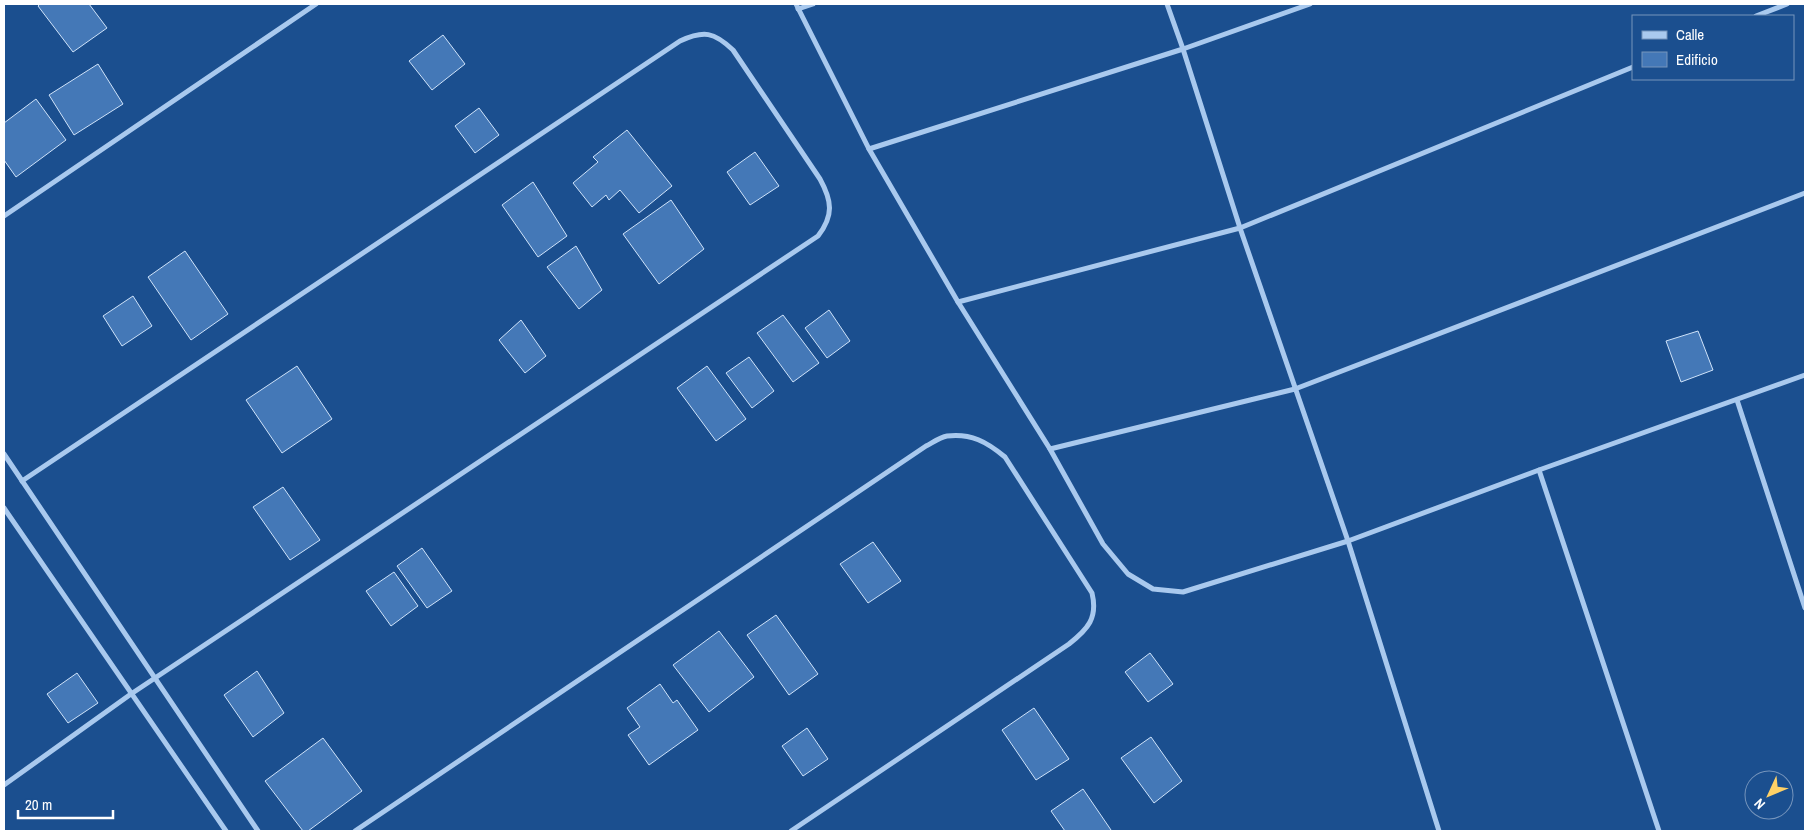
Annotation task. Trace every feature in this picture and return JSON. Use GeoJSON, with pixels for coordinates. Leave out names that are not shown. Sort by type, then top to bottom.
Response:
{"type":"FeatureCollection","features":[{"type":"Feature","properties":{"kind":"street"},"geometry":{"type":"LineString","coordinates":[[4,216],[316,4]]}},
{"type":"Feature","properties":{"kind":"street"},"geometry":{"type":"LineString","coordinates":[[812,4],[797,6],[869,149],[958,302],[1050,449],[1103,544],[1128,574],[1153,589],[1183,592],[1348,540],[1805,375]]}},
{"type":"Feature","properties":{"kind":"street"},"geometry":{"type":"LineString","coordinates":[[1167,4],[1184,49],[1240,228],[1348,540],[1439,831]]}},
{"type":"Feature","properties":{"kind":"street"},"geometry":{"type":"LineString","coordinates":[[869,149],[1184,49],[1310,4]]}},
{"type":"Feature","properties":{"kind":"street"},"geometry":{"type":"LineString","coordinates":[[1759,15],[1787,4]]}},
{"type":"Feature","properties":{"kind":"street"},"geometry":{"type":"LineString","coordinates":[[4,785],[155,678],[818,236],[826,225],[830,208],[828,194],[820,179],[733,50],[722,40],[708,33],[694,34],[680,41],[22,481]]}},
{"type":"Feature","properties":{"kind":"street"},"geometry":{"type":"LineString","coordinates":[[958,302],[1240,228],[1632,67]]}},
{"type":"Feature","properties":{"kind":"street"},"geometry":{"type":"LineString","coordinates":[[1050,449],[1295,389],[1805,193]]}},
{"type":"Feature","properties":{"kind":"street"},"geometry":{"type":"LineString","coordinates":[[1737,400],[1805,608]]}},
{"type":"Feature","properties":{"kind":"street"},"geometry":{"type":"LineString","coordinates":[[356,831],[926,446],[946,436],[970,436],[988,443],[1005,457],[1092,593],[1096,607],[1092,618],[1082,634],[1069,644],[791,831]]}},
{"type":"Feature","properties":{"kind":"street"},"geometry":{"type":"LineString","coordinates":[[4,454],[258,831]]}},
{"type":"Feature","properties":{"kind":"street"},"geometry":{"type":"LineString","coordinates":[[1539,470],[1659,831]]}},
{"type":"Feature","properties":{"kind":"street"},"geometry":{"type":"LineString","coordinates":[[4,508],[226,831]]}},
{"type":"Feature","properties":{"kind":"building"},"geometry":{"type":"Polygon","coordinates":[[[40,4],[89,4],[107,28],[73,52],[38,6],[40,4]]]}},
{"type":"Feature","properties":{"kind":"building"},"geometry":{"type":"Polygon","coordinates":[[[443,35],[465,64],[432,90],[409,61],[443,35]]]}},
{"type":"Feature","properties":{"kind":"building"},"geometry":{"type":"Polygon","coordinates":[[[98,64],[123,104],[74,135],[49,95],[98,64]]]}},
{"type":"Feature","properties":{"kind":"building"},"geometry":{"type":"Polygon","coordinates":[[[36,99],[66,140],[16,177],[4,160],[4,123],[36,99]]]}},
{"type":"Feature","properties":{"kind":"building"},"geometry":{"type":"Polygon","coordinates":[[[479,108],[499,135],[475,153],[455,126],[479,108]]]}},
{"type":"Feature","properties":{"kind":"building"},"geometry":{"type":"Polygon","coordinates":[[[627,130],[672,186],[639,213],[620,190],[609,200],[606,195],[592,207],[573,183],[598,162],[593,157],[627,130]]]}},
{"type":"Feature","properties":{"kind":"building"},"geometry":{"type":"Polygon","coordinates":[[[755,152],[779,186],[750,205],[727,172],[755,152]]]}},
{"type":"Feature","properties":{"kind":"building"},"geometry":{"type":"Polygon","coordinates":[[[533,182],[567,236],[538,257],[502,205],[533,182]]]}},
{"type":"Feature","properties":{"kind":"building"},"geometry":{"type":"Polygon","coordinates":[[[671,200],[704,249],[659,284],[623,234],[671,200]]]}},
{"type":"Feature","properties":{"kind":"building"},"geometry":{"type":"Polygon","coordinates":[[[576,246],[602,290],[579,309],[547,267],[576,246]]]}},
{"type":"Feature","properties":{"kind":"building"},"geometry":{"type":"Polygon","coordinates":[[[185,251],[228,314],[191,340],[148,277],[185,251]]]}},
{"type":"Feature","properties":{"kind":"building"},"geometry":{"type":"Polygon","coordinates":[[[133,296],[152,326],[122,346],[103,316],[133,296]]]}},
{"type":"Feature","properties":{"kind":"building"},"geometry":{"type":"Polygon","coordinates":[[[829,310],[850,341],[827,358],[805,328],[829,310]]]}},
{"type":"Feature","properties":{"kind":"building"},"geometry":{"type":"Polygon","coordinates":[[[783,315],[819,363],[793,382],[757,333],[783,315]]]}},
{"type":"Feature","properties":{"kind":"building"},"geometry":{"type":"Polygon","coordinates":[[[521,320],[546,356],[525,373],[499,340],[521,320]]]}},
{"type":"Feature","properties":{"kind":"building"},"geometry":{"type":"Polygon","coordinates":[[[1698,331],[1713,370],[1681,382],[1666,341],[1698,331]]]}},
{"type":"Feature","properties":{"kind":"building"},"geometry":{"type":"Polygon","coordinates":[[[749,357],[774,391],[752,408],[726,373],[749,357]]]}},
{"type":"Feature","properties":{"kind":"building"},"geometry":{"type":"Polygon","coordinates":[[[297,366],[332,419],[282,453],[246,400],[297,366]]]}},
{"type":"Feature","properties":{"kind":"building"},"geometry":{"type":"Polygon","coordinates":[[[707,366],[746,419],[716,441],[677,388],[707,366]]]}},
{"type":"Feature","properties":{"kind":"building"},"geometry":{"type":"Polygon","coordinates":[[[283,487],[320,540],[290,560],[253,507],[283,487]]]}},
{"type":"Feature","properties":{"kind":"building"},"geometry":{"type":"Polygon","coordinates":[[[873,542],[901,581],[868,603],[840,564],[873,542]]]}},
{"type":"Feature","properties":{"kind":"building"},"geometry":{"type":"Polygon","coordinates":[[[422,548],[452,591],[427,608],[397,566],[422,548]]]}},
{"type":"Feature","properties":{"kind":"building"},"geometry":{"type":"Polygon","coordinates":[[[394,572],[418,606],[391,626],[366,591],[394,572]]]}},
{"type":"Feature","properties":{"kind":"building"},"geometry":{"type":"Polygon","coordinates":[[[776,615],[818,674],[789,695],[747,635],[776,615]]]}},
{"type":"Feature","properties":{"kind":"building"},"geometry":{"type":"Polygon","coordinates":[[[719,631],[754,677],[709,712],[673,665],[719,631]]]}},
{"type":"Feature","properties":{"kind":"building"},"geometry":{"type":"Polygon","coordinates":[[[1150,653],[1173,684],[1148,702],[1125,672],[1150,653]]]}},
{"type":"Feature","properties":{"kind":"building"},"geometry":{"type":"Polygon","coordinates":[[[257,671],[284,713],[253,737],[224,695],[257,671]]]}},
{"type":"Feature","properties":{"kind":"building"},"geometry":{"type":"Polygon","coordinates":[[[77,673],[98,703],[68,723],[47,694],[77,673]]]}},
{"type":"Feature","properties":{"kind":"building"},"geometry":{"type":"Polygon","coordinates":[[[660,684],[673,703],[677,700],[698,730],[649,765],[628,735],[640,727],[627,708],[660,684]]]}},
{"type":"Feature","properties":{"kind":"building"},"geometry":{"type":"Polygon","coordinates":[[[1034,708],[1069,759],[1036,780],[1002,730],[1034,708]]]}},
{"type":"Feature","properties":{"kind":"building"},"geometry":{"type":"Polygon","coordinates":[[[807,728],[828,759],[803,776],[782,746],[807,728]]]}},
{"type":"Feature","properties":{"kind":"building"},"geometry":{"type":"Polygon","coordinates":[[[1151,737],[1182,781],[1154,803],[1121,758],[1151,737]]]}},
{"type":"Feature","properties":{"kind":"building"},"geometry":{"type":"Polygon","coordinates":[[[323,738],[362,791],[308,831],[303,831],[265,781],[323,738]]]}},
{"type":"Feature","properties":{"kind":"building"},"geometry":{"type":"Polygon","coordinates":[[[1083,789],[1110,831],[1065,831],[1051,811],[1083,789]]]}}]}
